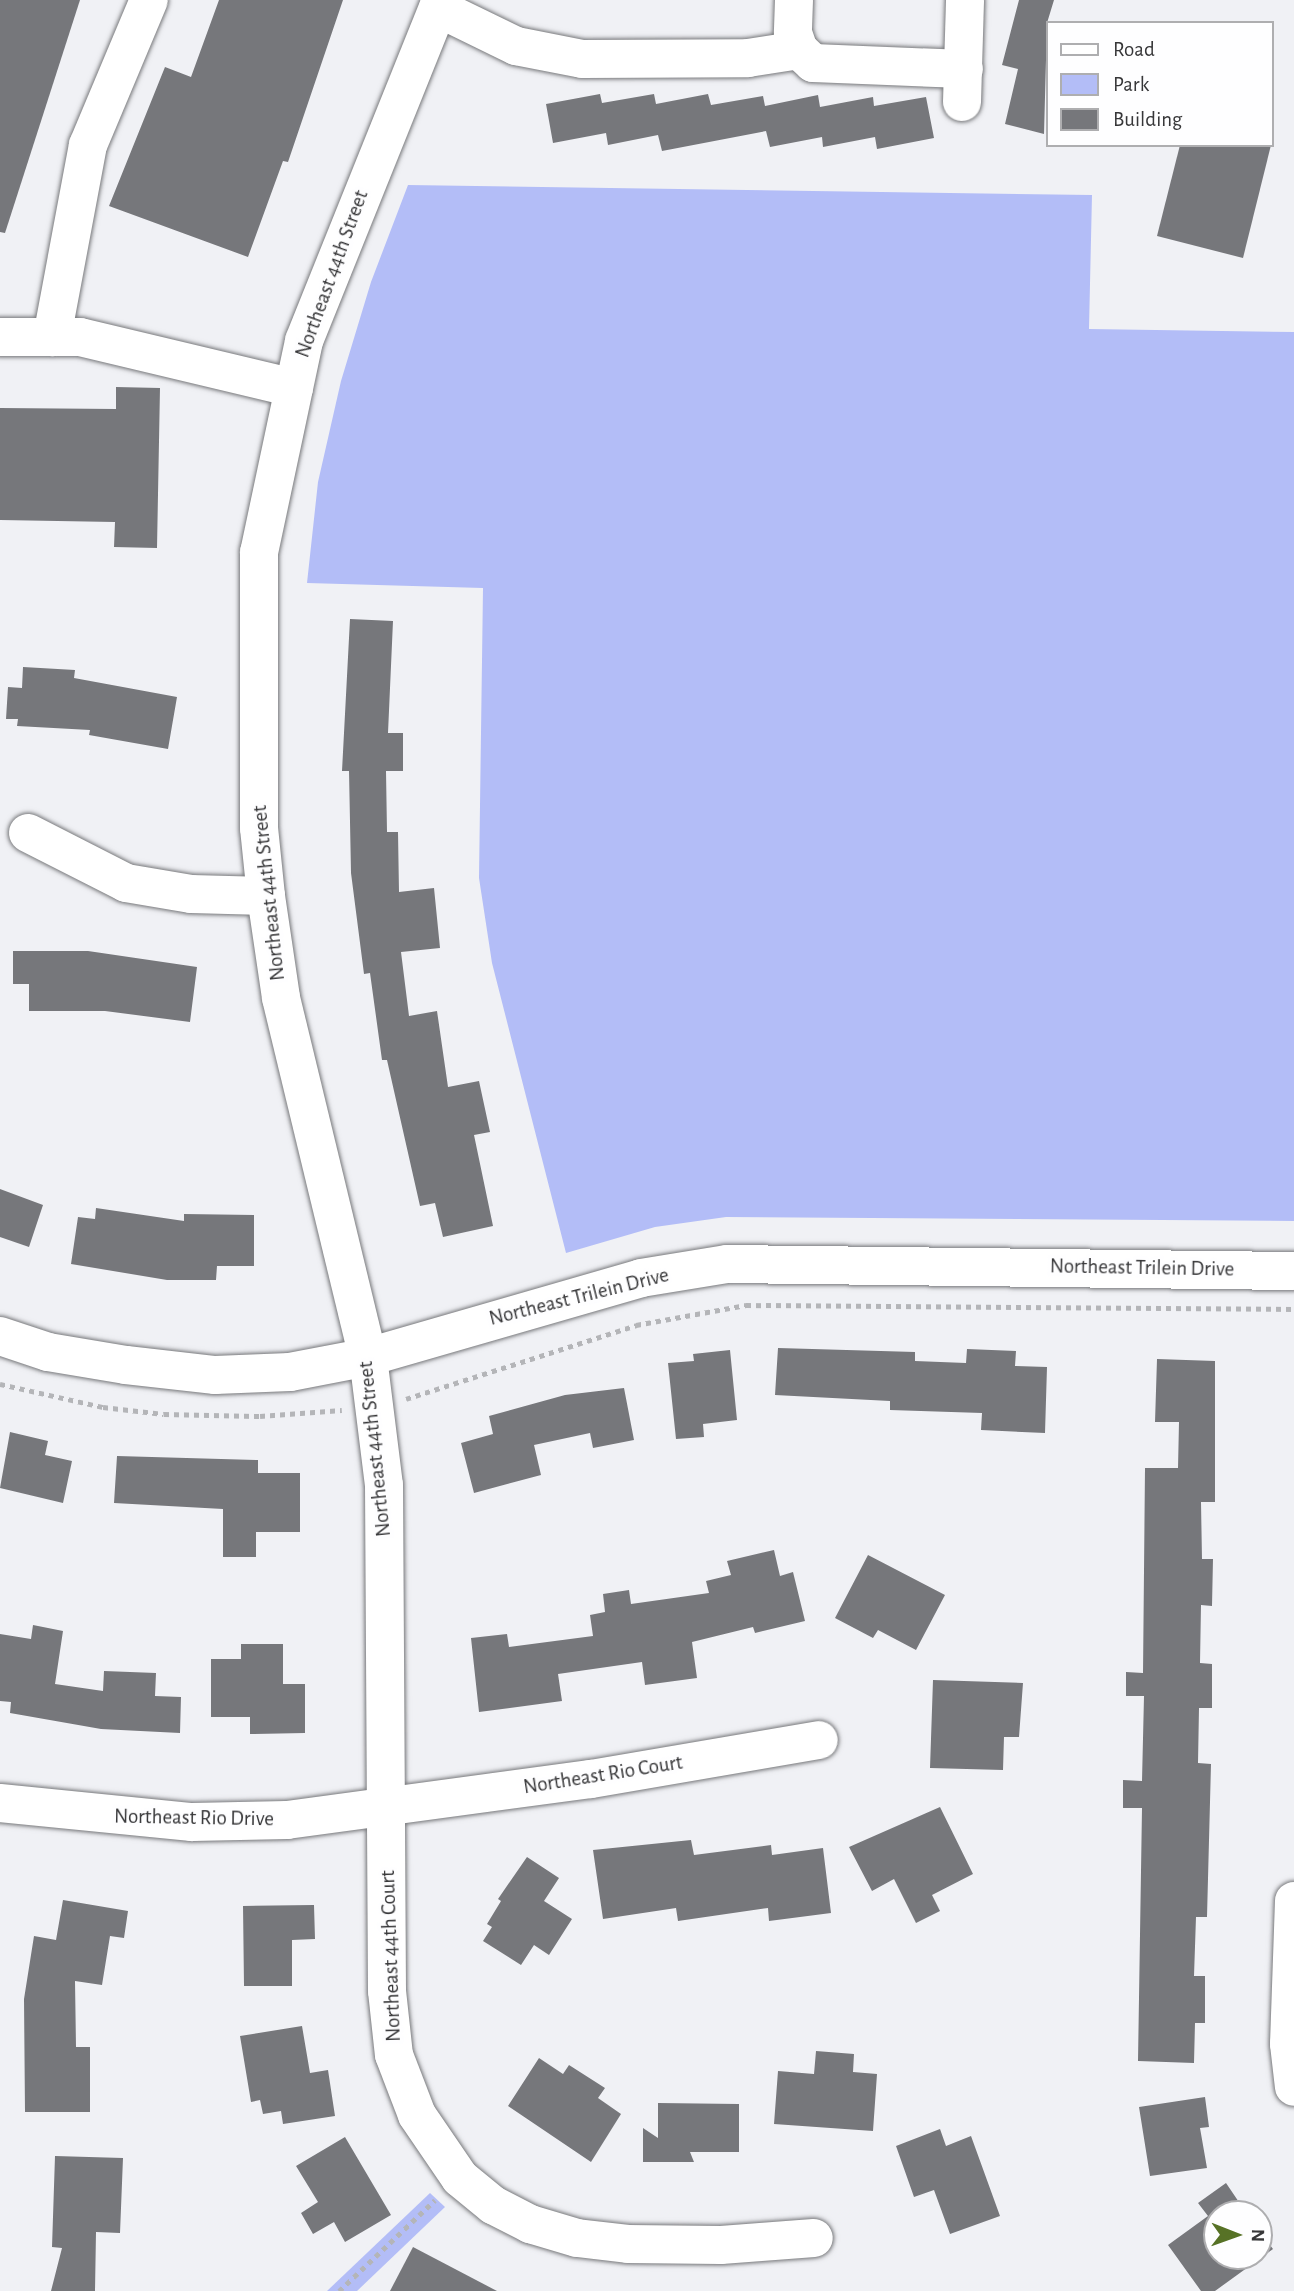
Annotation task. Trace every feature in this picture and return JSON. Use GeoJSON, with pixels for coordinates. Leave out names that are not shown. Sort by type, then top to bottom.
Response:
{"type":"FeatureCollection","features":[{"type":"Feature","properties":{"kind":"street"},"geometry":{"type":"LineString","coordinates":[[52,337],[88,145],[149,0]]}},
{"type":"Feature","properties":{"kind":"street"},"geometry":{"type":"LineString","coordinates":[[794,0],[793,33],[799,50],[813,63],[963,86],[965,0]]}},
{"type":"Feature","properties":{"kind":"street"},"geometry":{"type":"LineString","coordinates":[[439,4],[516,46],[582,60],[748,58],[799,50]]}},
{"type":"Feature","properties":{"kind":"street","name":"Northeast 44th Street"},"geometry":{"type":"LineString","coordinates":[[387,1806],[384,1485],[376,1406],[368,1357],[281,998],[266,896],[259,828],[259,552],[304,341],[439,4]]}},
{"type":"Feature","properties":{"kind":"street"},"geometry":{"type":"LineString","coordinates":[[0,337],[80,337],[294,388]]}},
{"type":"Feature","properties":{"kind":"street"},"geometry":{"type":"LineString","coordinates":[[28,833],[126,883],[191,894],[266,896]]}},
{"type":"Feature","properties":{"kind":"street","name":"Northeast Trilein Drive"},"geometry":{"type":"LineString","coordinates":[[0,1336],[87,1359],[215,1375],[290,1372],[368,1357],[640,1278],[727,1264],[1294,1271]]}},
{"type":"Feature","properties":{"kind":"street","name":"Northeast Rio Court"},"geometry":{"type":"LineString","coordinates":[[387,1806],[591,1779],[819,1740]]}},
{"type":"Feature","properties":{"kind":"street","name":"Northeast Rio Drive"},"geometry":{"type":"LineString","coordinates":[[0,1803],[192,1822],[286,1820],[387,1806]]}},
{"type":"Feature","properties":{"kind":"street","name":"Northeast 44th Court"},"geometry":{"type":"LineString","coordinates":[[387,1806],[387,1991],[394,2055],[417,2115],[460,2178],[493,2205],[530,2224],[577,2238],[721,2245],[814,2238]]}},
{"type":"Feature","properties":{"kind":"street"},"geometry":{"type":"LineString","coordinates":[[1294,1901],[1289,2044],[1294,2087]]}},
{"type":"Feature","properties":{"kind":"path"},"geometry":{"type":"LineString","coordinates":[[0,1384],[103,1407],[164,1414],[260,1416],[376,1406],[636,1325],[746,1305],[1294,1309]]}},
{"type":"Feature","properties":{"kind":"path"},"geometry":{"type":"LineString","coordinates":[[340,2291],[460,2178]]}},
{"type":"Feature","properties":{"kind":"green space"},"geometry":{"type":"Polygon","coordinates":[[[408,185],[1092,195],[1089,329],[1294,332],[1294,1221],[726,1217],[655,1227],[566,1253],[492,963],[479,878],[483,588],[307,583],[318,482],[341,381],[371,282],[408,185]]]}},
{"type":"Feature","properties":{"kind":"green space"},"geometry":{"type":"Polygon","coordinates":[[[430,2193],[445,2207],[357,2291],[327,2291],[430,2193]]]}},
{"type":"Feature","properties":{"kind":"building"},"geometry":{"type":"Polygon","coordinates":[[[0,0],[80,0],[5,233],[0,232],[0,0]]]}},
{"type":"Feature","properties":{"kind":"building"},"geometry":{"type":"Polygon","coordinates":[[[219,0],[343,0],[288,162],[283,161],[248,257],[109,206],[165,67],[191,77],[219,0]]]}},
{"type":"Feature","properties":{"kind":"building"},"geometry":{"type":"Polygon","coordinates":[[[1019,0],[1054,0],[1046,21],[1044,134],[1005,124],[1018,69],[1002,65],[1019,0]]]}},
{"type":"Feature","properties":{"kind":"building"},"geometry":{"type":"Polygon","coordinates":[[[600,94],[602,103],[654,94],[656,104],[708,94],[711,105],[763,96],[765,106],[818,95],[820,107],[873,97],[874,106],[926,97],[934,138],[877,149],[875,137],[823,147],[822,137],[770,147],[766,131],[662,151],[658,135],[608,145],[606,133],[553,143],[546,104],[600,94]]]}},
{"type":"Feature","properties":{"kind":"building"},"geometry":{"type":"Polygon","coordinates":[[[1179,147],[1271,147],[1243,258],[1157,236],[1179,147]]]}},
{"type":"Feature","properties":{"kind":"building"},"geometry":{"type":"Polygon","coordinates":[[[116,387],[160,388],[157,548],[114,547],[115,522],[0,520],[0,408],[116,409],[116,387]]]}},
{"type":"Feature","properties":{"kind":"building"},"geometry":{"type":"Polygon","coordinates":[[[350,619],[393,621],[388,733],[403,733],[403,771],[386,771],[387,832],[398,832],[399,892],[434,888],[440,948],[401,952],[409,1016],[437,1011],[448,1087],[479,1081],[490,1132],[474,1135],[493,1226],[443,1237],[435,1203],[420,1206],[387,1060],[382,1060],[370,973],[364,974],[351,873],[349,771],[342,771],[350,619]]]}},
{"type":"Feature","properties":{"kind":"building"},"geometry":{"type":"Polygon","coordinates":[[[23,667],[75,670],[74,678],[177,697],[168,749],[89,735],[90,730],[17,726],[18,719],[6,719],[8,687],[22,688],[23,667]]]}},
{"type":"Feature","properties":{"kind":"building"},"geometry":{"type":"Polygon","coordinates":[[[13,951],[88,951],[197,967],[190,1022],[105,1011],[29,1011],[29,984],[13,984],[13,951]]]}},
{"type":"Feature","properties":{"kind":"building"},"geometry":{"type":"Polygon","coordinates":[[[0,1189],[43,1205],[29,1247],[0,1237],[0,1189]]]}},
{"type":"Feature","properties":{"kind":"building"},"geometry":{"type":"Polygon","coordinates":[[[96,1208],[184,1221],[184,1214],[254,1215],[254,1266],[217,1266],[216,1280],[167,1280],[71,1264],[78,1217],[95,1219],[96,1208]]]}},
{"type":"Feature","properties":{"kind":"building"},"geometry":{"type":"Polygon","coordinates":[[[778,1348],[915,1352],[915,1361],[966,1363],[967,1349],[1016,1351],[1015,1366],[1047,1367],[1045,1433],[981,1430],[982,1413],[890,1410],[890,1401],[775,1395],[778,1348]]]}},
{"type":"Feature","properties":{"kind":"building"},"geometry":{"type":"Polygon","coordinates":[[[730,1350],[737,1420],[703,1424],[704,1437],[676,1439],[668,1363],[694,1361],[693,1354],[730,1350]]]}},
{"type":"Feature","properties":{"kind":"building"},"geometry":{"type":"Polygon","coordinates":[[[1157,1359],[1215,1361],[1215,1502],[1201,1502],[1202,1559],[1213,1559],[1212,1606],[1201,1605],[1200,1663],[1212,1664],[1212,1708],[1199,1708],[1198,1763],[1211,1764],[1207,1917],[1196,1917],[1194,1976],[1205,1976],[1205,2023],[1195,2023],[1194,2063],[1138,2061],[1142,1808],[1123,1808],[1123,1780],[1142,1781],[1144,1696],[1126,1696],[1126,1672],[1143,1673],[1145,1468],[1178,1468],[1179,1422],[1155,1422],[1157,1359]]]}},
{"type":"Feature","properties":{"kind":"building"},"geometry":{"type":"Polygon","coordinates":[[[624,1388],[634,1440],[593,1448],[590,1433],[534,1445],[541,1475],[474,1493],[461,1443],[493,1434],[489,1416],[565,1395],[624,1388]]]}},
{"type":"Feature","properties":{"kind":"building"},"geometry":{"type":"Polygon","coordinates":[[[10,1432],[48,1441],[45,1455],[72,1461],[63,1503],[0,1488],[10,1432]]]}},
{"type":"Feature","properties":{"kind":"building"},"geometry":{"type":"Polygon","coordinates":[[[117,1456],[258,1460],[258,1473],[300,1473],[300,1532],[256,1532],[256,1557],[223,1557],[223,1509],[114,1503],[117,1456]]]}},
{"type":"Feature","properties":{"kind":"building"},"geometry":{"type":"Polygon","coordinates":[[[774,1550],[780,1576],[793,1572],[805,1621],[755,1633],[753,1627],[692,1642],[697,1678],[645,1685],[642,1662],[558,1674],[562,1701],[479,1712],[471,1638],[507,1634],[509,1647],[593,1636],[590,1615],[605,1612],[603,1594],[629,1590],[631,1604],[709,1593],[706,1581],[731,1575],[727,1561],[774,1550]]]}},
{"type":"Feature","properties":{"kind":"building"},"geometry":{"type":"Polygon","coordinates":[[[868,1555],[945,1595],[916,1650],[878,1630],[873,1638],[835,1618],[868,1555]]]}},
{"type":"Feature","properties":{"kind":"building"},"geometry":{"type":"Polygon","coordinates":[[[33,1625],[63,1631],[55,1684],[103,1691],[104,1671],[156,1673],[155,1696],[181,1697],[180,1733],[101,1729],[10,1713],[11,1702],[0,1701],[0,1634],[31,1639],[33,1625]]]}},
{"type":"Feature","properties":{"kind":"building"},"geometry":{"type":"Polygon","coordinates":[[[241,1644],[283,1644],[283,1684],[305,1684],[305,1733],[250,1734],[250,1717],[211,1717],[211,1659],[241,1659],[241,1644]]]}},
{"type":"Feature","properties":{"kind":"building"},"geometry":{"type":"Polygon","coordinates":[[[933,1680],[1023,1683],[1019,1737],[1004,1737],[1003,1770],[930,1768],[933,1680]]]}},
{"type":"Feature","properties":{"kind":"building"},"geometry":{"type":"Polygon","coordinates":[[[940,1807],[973,1874],[932,1895],[940,1911],[916,1923],[894,1879],[872,1891],[849,1847],[940,1807]]]}},
{"type":"Feature","properties":{"kind":"building"},"geometry":{"type":"Polygon","coordinates":[[[691,1840],[694,1855],[771,1845],[772,1855],[823,1848],[831,1913],[769,1921],[768,1908],[678,1921],[676,1908],[603,1919],[593,1850],[691,1840]]]}},
{"type":"Feature","properties":{"kind":"building"},"geometry":{"type":"Polygon","coordinates":[[[527,1857],[559,1878],[544,1901],[572,1919],[549,1955],[534,1945],[521,1965],[483,1941],[492,1927],[487,1924],[501,1901],[498,1899],[527,1857]]]}},
{"type":"Feature","properties":{"kind":"building"},"geometry":{"type":"Polygon","coordinates":[[[63,1900],[128,1911],[124,1938],[110,1936],[102,1985],[75,1981],[76,2047],[90,2047],[90,2112],[25,2112],[24,1999],[34,1936],[56,1940],[63,1900]]]}},
{"type":"Feature","properties":{"kind":"building"},"geometry":{"type":"Polygon","coordinates":[[[314,1905],[315,1939],[292,1940],[292,1986],[244,1986],[243,1906],[314,1905]]]}},
{"type":"Feature","properties":{"kind":"building"},"geometry":{"type":"Polygon","coordinates":[[[302,2026],[310,2073],[328,2070],[335,2116],[283,2124],[281,2111],[263,2114],[260,2100],[251,2102],[240,2036],[302,2026]]]}},
{"type":"Feature","properties":{"kind":"building"},"geometry":{"type":"Polygon","coordinates":[[[816,2051],[854,2054],[853,2072],[877,2074],[873,2131],[774,2124],[778,2071],[814,2074],[816,2051]]]}},
{"type":"Feature","properties":{"kind":"building"},"geometry":{"type":"Polygon","coordinates":[[[539,2058],[563,2074],[569,2065],[605,2088],[598,2098],[621,2114],[591,2162],[508,2106],[539,2058]]]}},
{"type":"Feature","properties":{"kind":"building"},"geometry":{"type":"Polygon","coordinates":[[[1205,2097],[1209,2127],[1200,2128],[1207,2168],[1150,2176],[1139,2107],[1205,2097]]]}},
{"type":"Feature","properties":{"kind":"building"},"geometry":{"type":"Polygon","coordinates":[[[658,2103],[739,2104],[739,2152],[690,2152],[694,2162],[643,2162],[643,2128],[658,2138],[658,2103]]]}},
{"type":"Feature","properties":{"kind":"building"},"geometry":{"type":"Polygon","coordinates":[[[940,2129],[946,2146],[971,2136],[1000,2216],[950,2234],[934,2190],[914,2197],[896,2146],[940,2129]]]}},
{"type":"Feature","properties":{"kind":"building"},"geometry":{"type":"Polygon","coordinates":[[[345,2137],[391,2215],[345,2242],[334,2222],[313,2234],[301,2213],[318,2202],[296,2166],[345,2137]]]}},
{"type":"Feature","properties":{"kind":"building"},"geometry":{"type":"Polygon","coordinates":[[[55,2156],[123,2158],[120,2233],[96,2232],[95,2291],[51,2291],[62,2248],[52,2247],[55,2156]]]}},
{"type":"Feature","properties":{"kind":"building"},"geometry":{"type":"Polygon","coordinates":[[[1226,2183],[1238,2200],[1203,2200],[1203,2210],[1198,2203],[1226,2183]]]}},
{"type":"Feature","properties":{"kind":"building"},"geometry":{"type":"Polygon","coordinates":[[[1203,2220],[1203,2270],[1244,2270],[1215,2291],[1201,2291],[1168,2245],[1203,2220]]]}},
{"type":"Feature","properties":{"kind":"building"},"geometry":{"type":"Polygon","coordinates":[[[413,2247],[497,2291],[390,2291],[413,2247]]]}}]}
